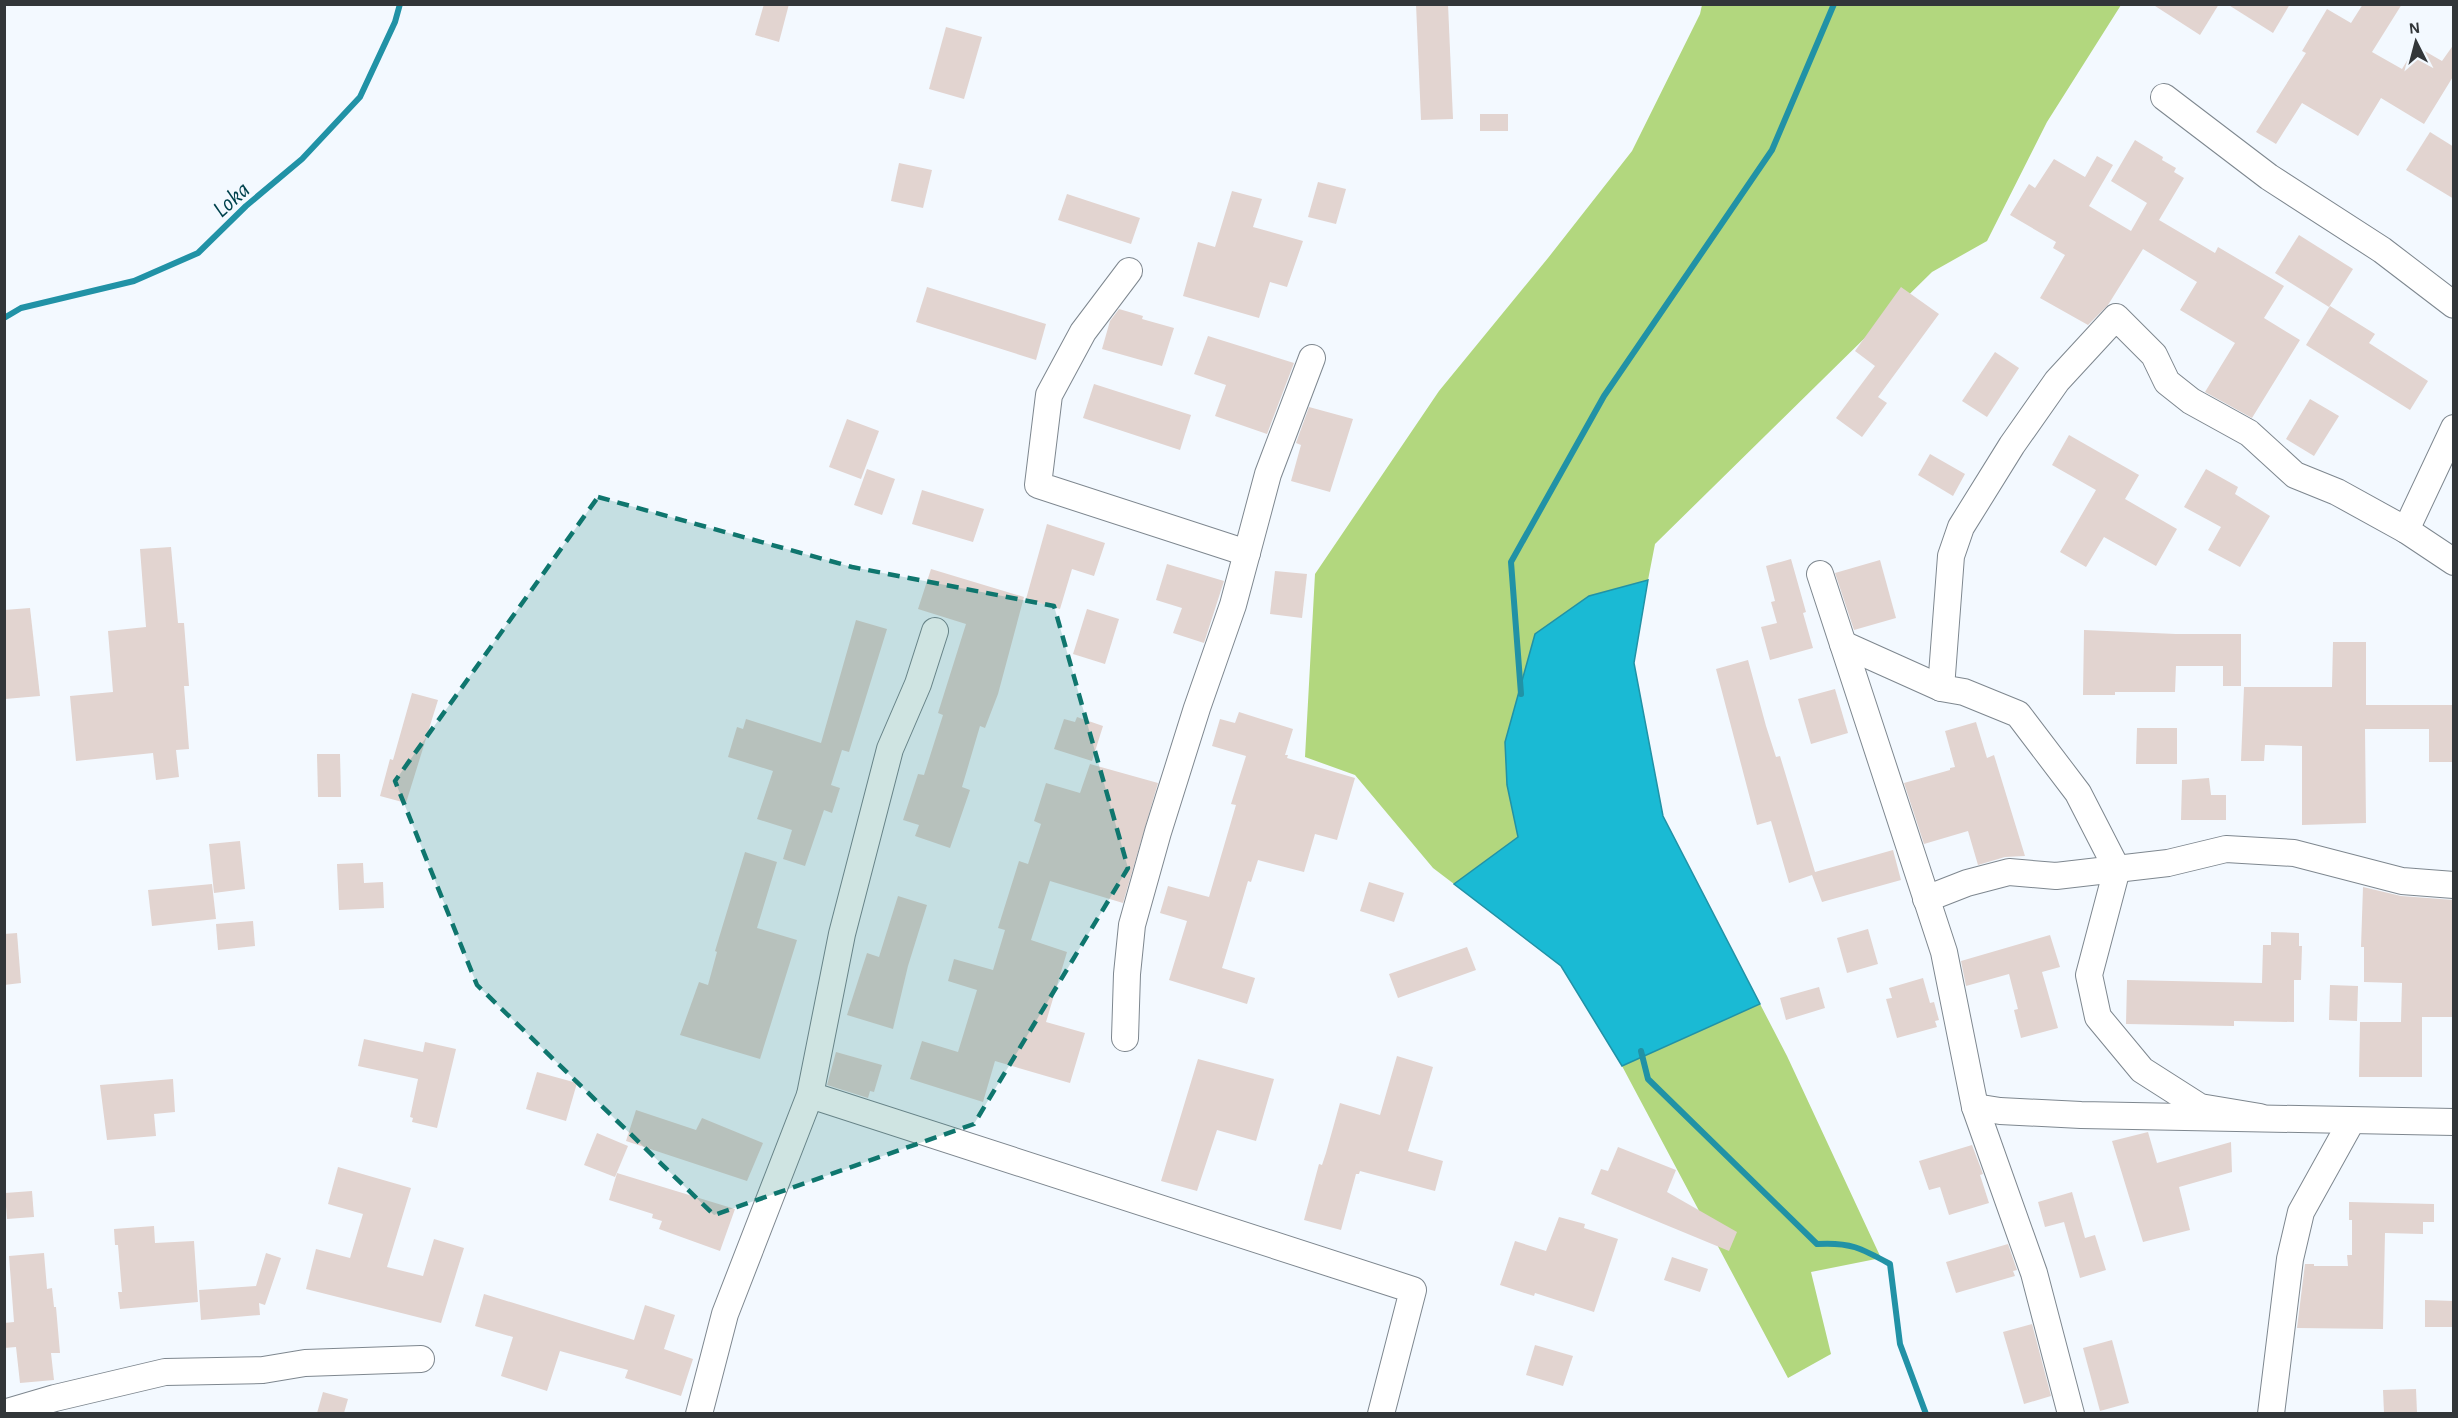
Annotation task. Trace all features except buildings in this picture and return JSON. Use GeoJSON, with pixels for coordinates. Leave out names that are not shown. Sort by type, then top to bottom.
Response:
{"type":"FeatureCollection","features":[{"type":"Feature","properties":{"kind":"street"},"geometry":{"type":"LineString","coordinates":[[2164,97],[2269,177],[2382,250],[2454,305]]}},
{"type":"Feature","properties":{"kind":"street"},"geometry":{"type":"LineString","coordinates":[[1130,271],[1083,332],[1049,395],[1038,485],[1247,553]]}},
{"type":"Feature","properties":{"kind":"street"},"geometry":{"type":"LineString","coordinates":[[1941,688],[1951,556],[1961,527],[2012,446],[2057,381],[2116,317],[2154,355],[2167,382],[2191,401],[2249,433],[2295,475],[2337,492],[2406,530],[2454,562]]}},
{"type":"Feature","properties":{"kind":"street"},"geometry":{"type":"LineString","coordinates":[[1125,1038],[1127,974],[1132,926],[1158,832],[1233,604],[1268,474],[1312,358]]}},
{"type":"Feature","properties":{"kind":"street"},"geometry":{"type":"LineString","coordinates":[[2406,530],[2454,428]]}},
{"type":"Feature","properties":{"kind":"street"},"geometry":{"type":"LineString","coordinates":[[1820,574],[1944,952],[1975,1107],[2034,1273],[2071,1413]]}},
{"type":"Feature","properties":{"kind":"street"},"geometry":{"type":"LineString","coordinates":[[699,1413],[725,1314],[810,1095],[842,934],[890,749],[918,684],[935,631]]}},
{"type":"Feature","properties":{"kind":"street"},"geometry":{"type":"LineString","coordinates":[[1844,644],[1941,688],[1964,692],[2018,714],[2078,793],[2117,869],[2089,975],[2098,1017],[2142,1070],[2200,1107],[2260,1117]]}},
{"type":"Feature","properties":{"kind":"street"},"geometry":{"type":"LineString","coordinates":[[1926,899],[1966,884],[2009,872],[2056,876],[2168,863],[2226,849],[2294,853],[2402,881],[2454,885]]}},
{"type":"Feature","properties":{"kind":"street"},"geometry":{"type":"LineString","coordinates":[[810,1095],[1413,1290],[1381,1413]]}},
{"type":"Feature","properties":{"kind":"street"},"geometry":{"type":"LineString","coordinates":[[1975,1107],[2000,1111],[2081,1115],[2260,1117],[2351,1122],[2454,1122]]}},
{"type":"Feature","properties":{"kind":"street"},"geometry":{"type":"LineString","coordinates":[[2271,1413],[2290,1259],[2301,1212],[2351,1122]]}},
{"type":"Feature","properties":{"kind":"street"},"geometry":{"type":"LineString","coordinates":[[4,1413],[165,1372],[263,1370],[305,1363],[421,1359]]}},
{"type":"Feature","properties":{"kind":"highlighted area"},"geometry":{"type":"Polygon","coordinates":[[[598,497],[852,567],[1054,606],[1128,868],[974,1124],[714,1215],[477,985],[395,781],[598,497]]]}},
{"type":"Feature","properties":{"kind":"green space"},"geometry":{"type":"Polygon","coordinates":[[[1702,5],[2121,5],[2047,122],[1987,241],[1932,272],[1655,544],[1648,580],[1589,596],[1507,785],[1518,837],[1454,884],[1433,868],[1355,775],[1305,757],[1315,574],[1439,391],[1632,151],[1700,14],[1702,5]]]}},
{"type":"Feature","properties":{"kind":"green space"},"geometry":{"type":"Polygon","coordinates":[[[1760,1004],[1787,1056],[1881,1258],[1811,1272],[1831,1354],[1788,1378],[1622,1066],[1760,1004]]]}},
{"type":"Feature","properties":{"kind":"water"},"geometry":{"type":"Polygon","coordinates":[[[1648,580],[1634,663],[1663,816],[1760,1004],[1622,1066],[1561,966],[1454,884],[1518,837],[1507,785],[1505,742],[1535,634],[1589,596],[1648,580]]]}},
{"type":"Feature","properties":{"kind":"waterway","name":"Loka"},"geometry":{"type":"LineString","coordinates":[[4,318],[21,308],[134,281],[198,253],[246,206],[302,159],[360,97],[395,22],[400,4]]}},
{"type":"Feature","properties":{"kind":"waterway"},"geometry":{"type":"LineString","coordinates":[[1521,694],[1511,562],[1604,396],[1772,150],[1834,4]]}},
{"type":"Feature","properties":{"kind":"waterway"},"geometry":{"type":"LineString","coordinates":[[1641,1051],[1648,1079],[1817,1244],[1855,1247],[1890,1264],[1900,1344],[1926,1414]]}}]}
